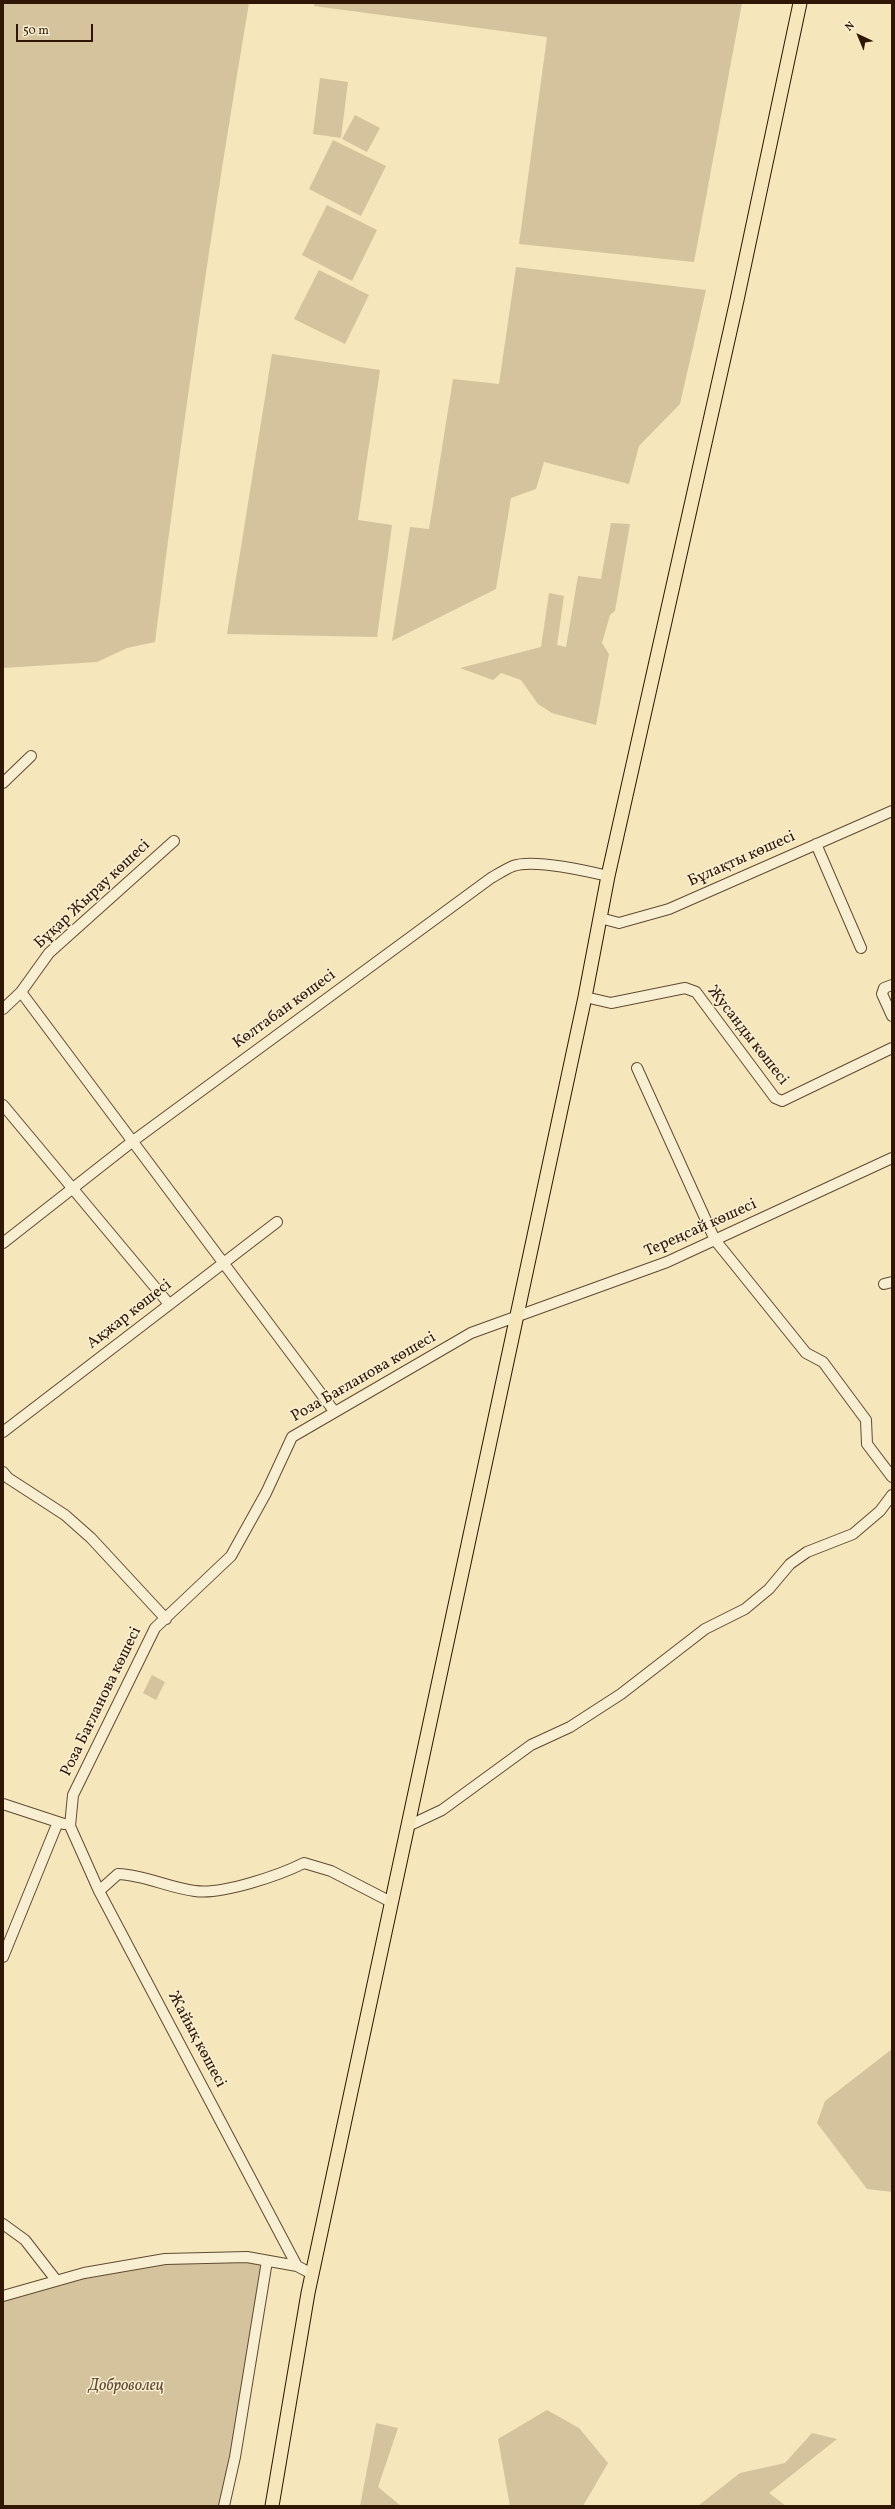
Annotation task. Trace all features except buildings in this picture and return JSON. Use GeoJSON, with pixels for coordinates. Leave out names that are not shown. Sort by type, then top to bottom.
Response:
{"type":"FeatureCollection","features":[{"type":"Feature","properties":{"kind":"main road"},"geometry":{"type":"LineString","coordinates":[[272,2506],[312,2274],[585,997],[608,876],[724,356],[800,3]]}},
{"type":"Feature","properties":{"kind":"street"},"geometry":{"type":"LineString","coordinates":[[3,782],[31,756]]}},
{"type":"Feature","properties":{"kind":"street","name":"Бұлақты көшесі"},"geometry":{"type":"LineString","coordinates":[[600,918],[619,923],[669,908],[892,811]]}},
{"type":"Feature","properties":{"kind":"street","name":"Бұқар Жырау көшесі"},"geometry":{"type":"LineString","coordinates":[[3,1009],[21,992],[49,953],[174,841]]}},
{"type":"Feature","properties":{"kind":"street"},"geometry":{"type":"LineString","coordinates":[[816,844],[861,948]]}},
{"type":"Feature","properties":{"kind":"street","name":"Көлтабан көшесі"},"geometry":{"type":"LineString","coordinates":[[3,1243],[132,1141],[491,878],[514,866],[528,864],[580,870],[608,876]]}},
{"type":"Feature","properties":{"kind":"street"},"geometry":{"type":"LineString","coordinates":[[888,987],[882,994],[892,1016]]}},
{"type":"Feature","properties":{"kind":"street","name":"Жусанды көшесі"},"geometry":{"type":"LineString","coordinates":[[585,997],[611,1003],[685,988],[696,992],[777,1100],[782,1100],[855,1064],[892,1048]]}},
{"type":"Feature","properties":{"kind":"street"},"geometry":{"type":"LineString","coordinates":[[21,992],[334,1411]]}},
{"type":"Feature","properties":{"kind":"street"},"geometry":{"type":"LineString","coordinates":[[637,1068],[715,1240],[806,1353],[823,1362],[866,1420],[866,1444],[892,1477]]}},
{"type":"Feature","properties":{"kind":"street"},"geometry":{"type":"LineString","coordinates":[[3,1105],[169,1304]]}},
{"type":"Feature","properties":{"kind":"street","name":"Тереңсай көшесі"},"geometry":{"type":"LineString","coordinates":[[517,1316],[667,1262],[892,1158]]}},
{"type":"Feature","properties":{"kind":"street","name":"Ақжар көшесі"},"geometry":{"type":"LineString","coordinates":[[3,1432],[277,1222]]}},
{"type":"Feature","properties":{"kind":"street","name":"Роза Бағланова көшесі"},"geometry":{"type":"LineString","coordinates":[[70,1826],[73,1795],[155,1628],[231,1556],[266,1492],[292,1436],[471,1334],[517,1316]]}},
{"type":"Feature","properties":{"kind":"street"},"geometry":{"type":"LineString","coordinates":[[3,1472],[8,1478],[65,1515],[92,1538],[166,1619]]}},
{"type":"Feature","properties":{"kind":"street"},"geometry":{"type":"LineString","coordinates":[[408,1826],[442,1810],[531,1745],[570,1727],[621,1694],[705,1629],[744,1609],[769,1589],[790,1564],[807,1552],[853,1534],[880,1511],[892,1495]]}},
{"type":"Feature","properties":{"kind":"street"},"geometry":{"type":"LineString","coordinates":[[3,1804],[70,1826]]}},
{"type":"Feature","properties":{"kind":"street"},"geometry":{"type":"LineString","coordinates":[[3,1957],[58,1822]]}},
{"type":"Feature","properties":{"kind":"street","name":"Жайық көшесі"},"geometry":{"type":"LineString","coordinates":[[70,1826],[100,1891],[297,2266]]}},
{"type":"Feature","properties":{"kind":"street"},"geometry":{"type":"LineString","coordinates":[[100,1891],[118,1874],[135,1875],[196,1892],[236,1886],[282,1874],[304,1863],[331,1871],[391,1902]]}},
{"type":"Feature","properties":{"kind":"street"},"geometry":{"type":"LineString","coordinates":[[3,2224],[25,2240],[56,2280]]}},
{"type":"Feature","properties":{"kind":"street"},"geometry":{"type":"LineString","coordinates":[[3,2296],[56,2280],[166,2259],[247,2257],[297,2266],[312,2274]]}},
{"type":"Feature","properties":{"kind":"street"},"geometry":{"type":"LineString","coordinates":[[224,2506],[235,2457],[267,2261]]}},
{"type":"Feature","properties":{"kind":"green space"},"geometry":{"type":"Polygon","coordinates":[[[3,3],[249,3],[199,322],[155,642],[127,648],[97,662],[3,668],[3,3]]]}},
{"type":"Feature","properties":{"kind":"green space"},"geometry":{"type":"Polygon","coordinates":[[[315,3],[742,3],[694,262],[519,244],[547,37],[314,6],[315,3]]]}},
{"type":"Feature","properties":{"kind":"green space"},"geometry":{"type":"Polygon","coordinates":[[[320,78],[348,82],[341,138],[313,134],[320,78]]]}},
{"type":"Feature","properties":{"kind":"green space"},"geometry":{"type":"Polygon","coordinates":[[[355,115],[380,128],[367,152],[342,139],[355,115]]]}},
{"type":"Feature","properties":{"kind":"green space"},"geometry":{"type":"Polygon","coordinates":[[[333,140],[386,166],[361,216],[309,189],[333,140]]]}},
{"type":"Feature","properties":{"kind":"green space"},"geometry":{"type":"Polygon","coordinates":[[[327,205],[377,230],[352,281],[302,255],[327,205]]]}},
{"type":"Feature","properties":{"kind":"green space"},"geometry":{"type":"Polygon","coordinates":[[[516,267],[706,290],[680,404],[639,446],[629,484],[544,462],[536,489],[511,498],[496,589],[392,641],[410,527],[429,529],[453,379],[499,384],[516,267]]]}},
{"type":"Feature","properties":{"kind":"green space"},"geometry":{"type":"Polygon","coordinates":[[[319,270],[369,295],[345,344],[294,319],[319,270]]]}},
{"type":"Feature","properties":{"kind":"green space"},"geometry":{"type":"Polygon","coordinates":[[[272,354],[380,370],[358,520],[392,525],[377,637],[227,634],[272,354]]]}},
{"type":"Feature","properties":{"kind":"green space"},"geometry":{"type":"Polygon","coordinates":[[[611,523],[630,524],[615,611],[610,615],[602,643],[609,654],[596,725],[552,713],[538,704],[521,680],[501,673],[493,680],[460,668],[541,647],[549,593],[564,596],[557,645],[566,647],[578,576],[601,579],[611,523]]]}},
{"type":"Feature","properties":{"kind":"green space"},"geometry":{"type":"Polygon","coordinates":[[[152,1675],[165,1682],[156,1700],[143,1693],[152,1675]]]}},
{"type":"Feature","properties":{"kind":"green space"},"geometry":{"type":"Polygon","coordinates":[[[892,2049],[892,2192],[867,2189],[817,2123],[825,2101],[892,2049]]]}},
{"type":"Feature","properties":{"kind":"green space","name":"Доброволец"},"geometry":{"type":"Polygon","coordinates":[[[204,2258],[267,2261],[230,2506],[3,2506],[3,2300],[84,2273],[204,2258]]]}},
{"type":"Feature","properties":{"kind":"green space"},"geometry":{"type":"Polygon","coordinates":[[[547,2410],[579,2428],[608,2463],[583,2506],[510,2506],[498,2439],[547,2410]]]}},
{"type":"Feature","properties":{"kind":"green space"},"geometry":{"type":"Polygon","coordinates":[[[376,2423],[398,2428],[378,2487],[401,2506],[360,2506],[376,2423]]]}},
{"type":"Feature","properties":{"kind":"green space"},"geometry":{"type":"Polygon","coordinates":[[[812,2433],[837,2439],[769,2493],[786,2506],[698,2506],[740,2473],[785,2463],[812,2433]]]}}]}
